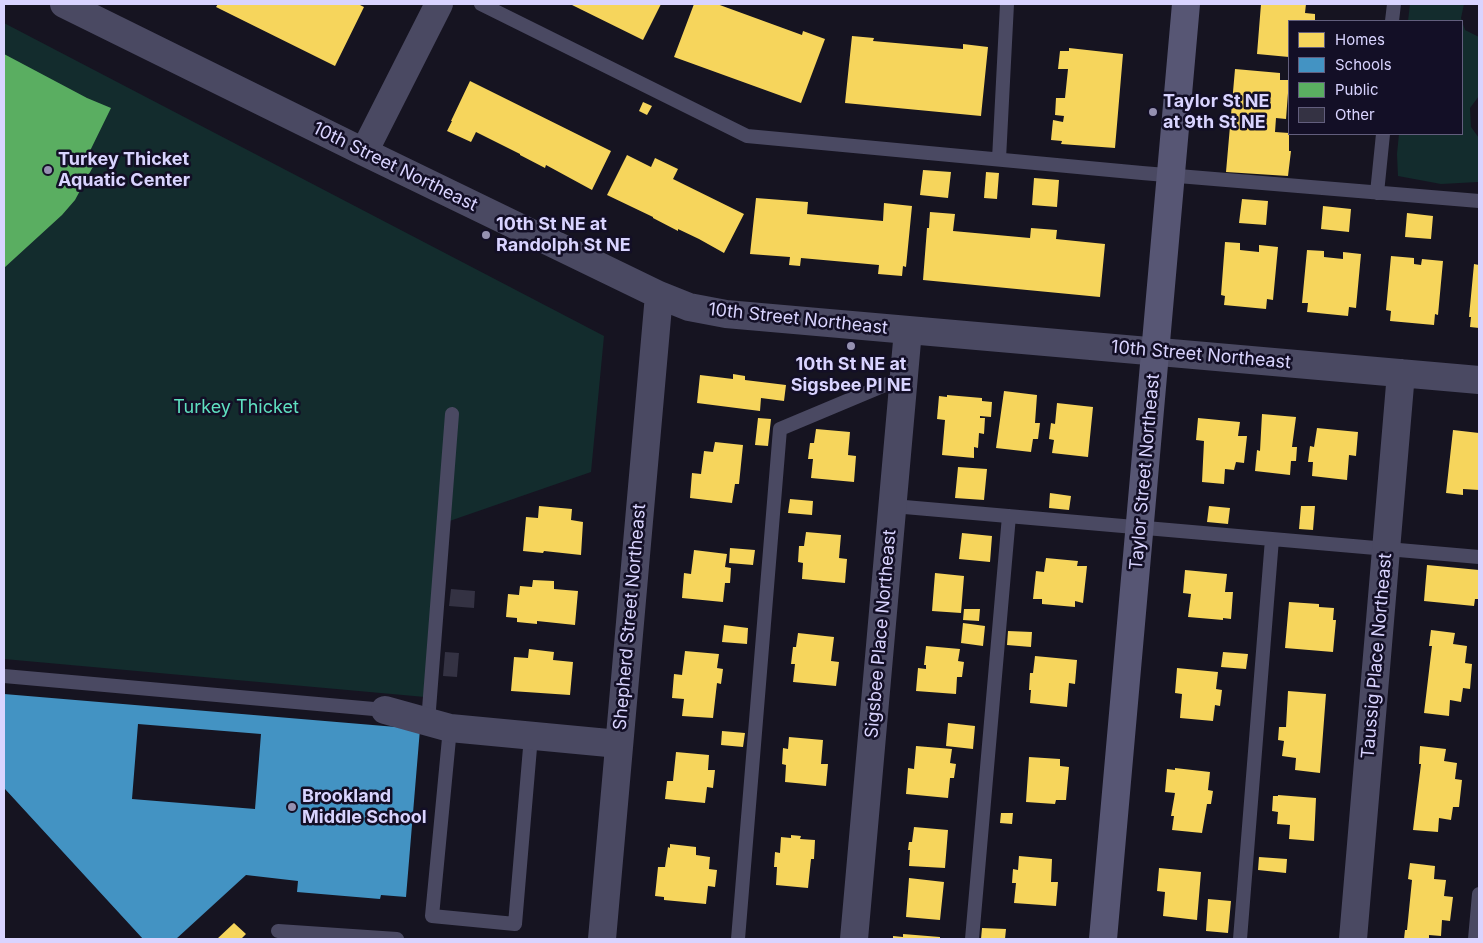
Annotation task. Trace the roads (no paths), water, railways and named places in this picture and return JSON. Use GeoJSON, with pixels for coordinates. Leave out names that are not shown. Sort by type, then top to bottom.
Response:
{"type":"FeatureCollection","features":[{"type":"Feature","properties":{"kind":"main road","name":"Taylor Street Northeast"},"geometry":{"type":"LineString","coordinates":[[1103,939],[1186,4]]}},
{"type":"Feature","properties":{"kind":"street","name":"10th Street Northeast"},"geometry":{"type":"LineString","coordinates":[[64,4],[659,295],[689,306],[726,314],[1479,380]]}},
{"type":"Feature","properties":{"kind":"street"},"geometry":{"type":"LineString","coordinates":[[364,152],[439,4]]}},
{"type":"Feature","properties":{"kind":"street","name":"Shepherd Street Northeast"},"geometry":{"type":"LineString","coordinates":[[602,939],[659,295]]}},
{"type":"Feature","properties":{"kind":"street","name":"Sigsbee Place Northeast"},"geometry":{"type":"LineString","coordinates":[[854,939],[908,330]]}},
{"type":"Feature","properties":{"kind":"street","name":"Taussig Place Northeast"},"geometry":{"type":"LineString","coordinates":[[1353,939],[1401,373]]}},
{"type":"Feature","properties":{"kind":"street"},"geometry":{"type":"LineString","coordinates":[[385,710],[439,725],[619,744]]}},
{"type":"Feature","properties":{"kind":"lane"},"geometry":{"type":"LineString","coordinates":[[481,4],[747,136],[1479,201]]}},
{"type":"Feature","properties":{"kind":"lane"},"geometry":{"type":"LineString","coordinates":[[999,159],[1007,4]]}},
{"type":"Feature","properties":{"kind":"lane"},"geometry":{"type":"LineString","coordinates":[[1392,20],[1394,4]]}},
{"type":"Feature","properties":{"kind":"lane"},"geometry":{"type":"LineString","coordinates":[[1377,192],[1382,135]]}},
{"type":"Feature","properties":{"kind":"lane"},"geometry":{"type":"LineString","coordinates":[[738,939],[780,429],[904,377]]}},
{"type":"Feature","properties":{"kind":"lane"},"geometry":{"type":"LineString","coordinates":[[452,414],[432,916],[515,924],[530,736]]}},
{"type":"Feature","properties":{"kind":"lane"},"geometry":{"type":"LineString","coordinates":[[893,506],[1479,557]]}},
{"type":"Feature","properties":{"kind":"lane"},"geometry":{"type":"LineString","coordinates":[[972,939],[1009,516]]}},
{"type":"Feature","properties":{"kind":"lane"},"geometry":{"type":"LineString","coordinates":[[1240,939],[1272,539]]}},
{"type":"Feature","properties":{"kind":"lane"},"geometry":{"type":"LineString","coordinates":[[4,676],[385,710]]}},
{"type":"Feature","properties":{"kind":"lane"},"geometry":{"type":"LineString","coordinates":[[1475,939],[1479,894]]}},
{"type":"Feature","properties":{"kind":"lane"},"geometry":{"type":"LineString","coordinates":[[278,931],[397,939]]}},
{"type":"Feature","properties":{"kind":"place","name":"Taylor St NE at 9th St NE"},"geometry":{"type":"Point","coordinates":[1153,112]}},
{"type":"Feature","properties":{"kind":"place","name":"Turkey Thicket Aquatic Center"},"geometry":{"type":"Point","coordinates":[48,170]}},
{"type":"Feature","properties":{"kind":"place","name":"10th St NE at Randolph St NE"},"geometry":{"type":"Point","coordinates":[486,235]}},
{"type":"Feature","properties":{"kind":"place","name":"10th St NE at Sigsbee Pl NE"},"geometry":{"type":"Point","coordinates":[851,346]}},
{"type":"Feature","properties":{"kind":"place","name":"Brookland Middle School"},"geometry":{"type":"Point","coordinates":[292,807]}},
{"type":"Feature","properties":{"kind":"park label","name":"Turkey Thicket"},"geometry":{"type":"Point","coordinates":[236,408]}}]}
